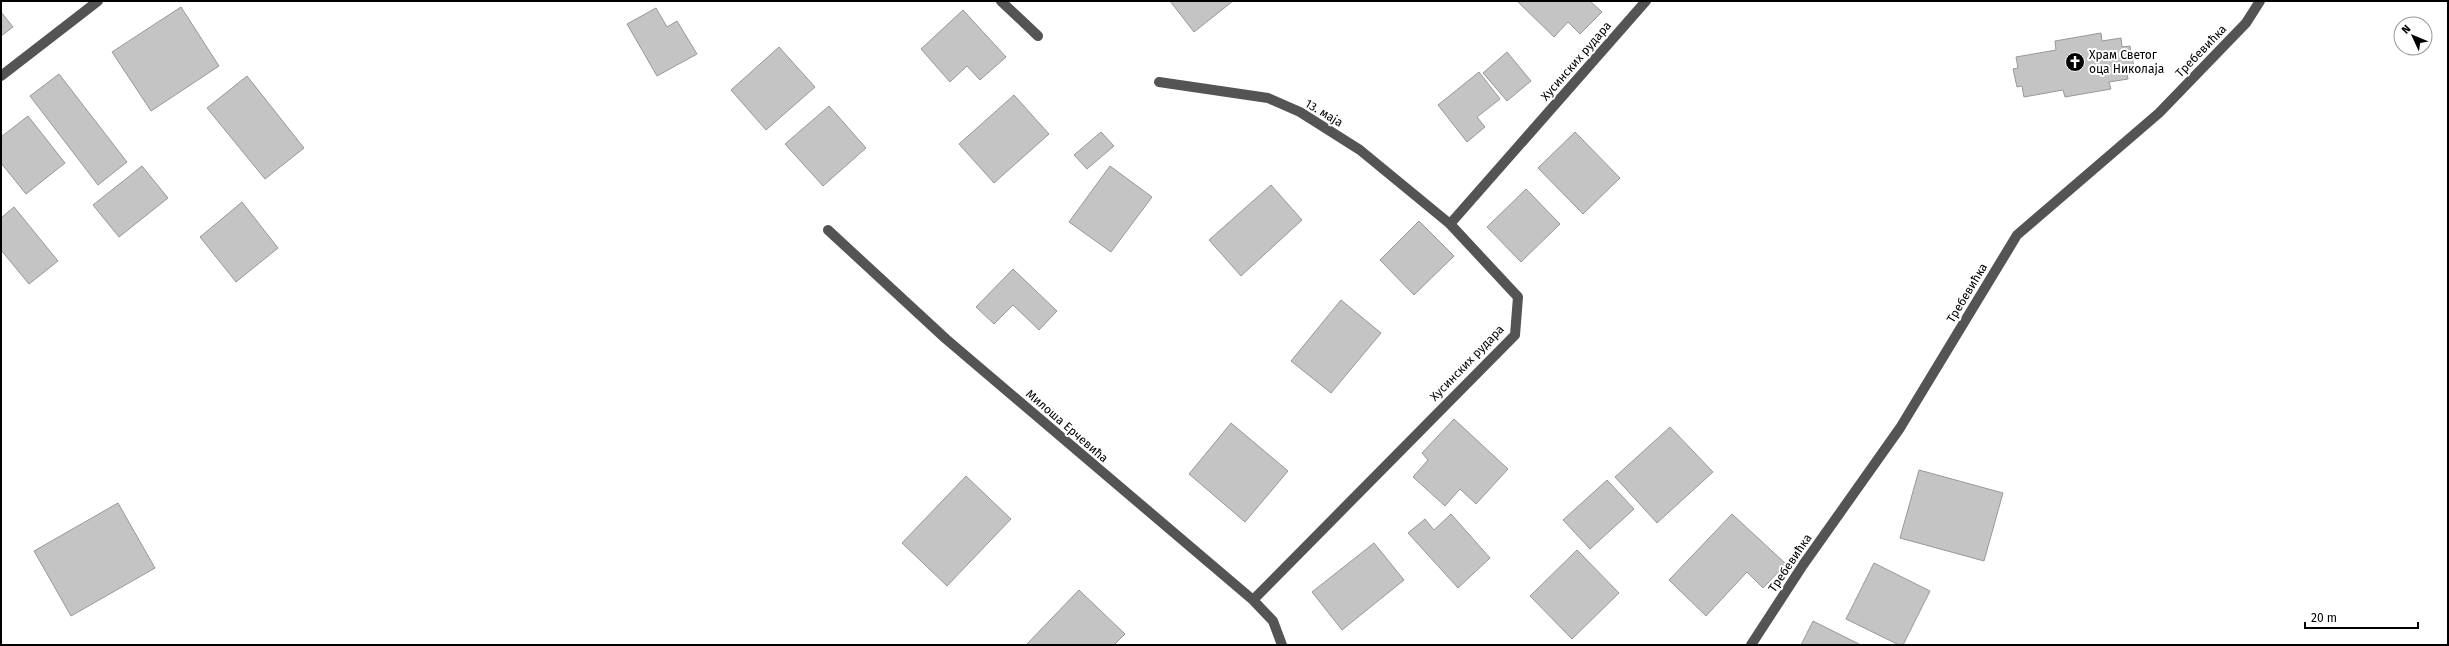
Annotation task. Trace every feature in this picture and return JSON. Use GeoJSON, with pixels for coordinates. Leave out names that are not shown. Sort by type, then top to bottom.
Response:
{"type":"FeatureCollection","features":[{"type":"Feature","properties":{"kind":"street"},"geometry":{"type":"LineString","coordinates":[[1,76],[98,1]]}},
{"type":"Feature","properties":{"kind":"street"},"geometry":{"type":"LineString","coordinates":[[1001,1],[1038,36]]}},
{"type":"Feature","properties":{"kind":"street","name":"Хусинских рудара"},"geometry":{"type":"LineString","coordinates":[[1253,600],[1515,335],[1518,298],[1450,224],[1646,1]]}},
{"type":"Feature","properties":{"kind":"street","name":"Требевићка"},"geometry":{"type":"LineString","coordinates":[[1751,645],[1803,565],[1900,428],[2017,235],[2159,113],[2246,23],[2260,1]]}},
{"type":"Feature","properties":{"kind":"street","name":"13. маја"},"geometry":{"type":"LineString","coordinates":[[1159,82],[1268,98],[1300,112],[1360,150],[1450,224]]}},
{"type":"Feature","properties":{"kind":"street","name":"Милоша Ерчевића"},"geometry":{"type":"LineString","coordinates":[[828,230],[952,344],[1253,600],[1272,621],[1282,645]]}},
{"type":"Feature","properties":{"kind":"building"},"geometry":{"type":"Polygon","coordinates":[[[1170,1],[1233,1],[1194,32],[1170,1]]]}},
{"type":"Feature","properties":{"kind":"building"},"geometry":{"type":"Polygon","coordinates":[[[1517,1],[1590,1],[1602,12],[1580,34],[1568,22],[1554,37],[1517,1]]]}},
{"type":"Feature","properties":{"kind":"building"},"geometry":{"type":"Polygon","coordinates":[[[181,7],[219,66],[151,111],[112,52],[181,7]]]}},
{"type":"Feature","properties":{"kind":"building"},"geometry":{"type":"Polygon","coordinates":[[[656,8],[667,27],[677,21],[697,54],[657,76],[627,24],[656,8]]]}},
{"type":"Feature","properties":{"kind":"building"},"geometry":{"type":"Polygon","coordinates":[[[963,10],[1006,57],[980,80],[967,66],[950,82],[921,49],[963,10]]]}},
{"type":"Feature","properties":{"kind":"building"},"geometry":{"type":"Polygon","coordinates":[[[1,12],[13,27],[1,36],[1,12]]]}},
{"type":"Feature","properties":{"kind":"building","name":"Храм Светог оца Николаја"},"geometry":{"type":"Polygon","coordinates":[[[2101,33],[2102,41],[2121,38],[2122,47],[2130,46],[2134,67],[2126,69],[2128,79],[2109,82],[2111,89],[2065,97],[2063,90],[2024,97],[2022,86],[2017,87],[2013,69],[2018,68],[2016,57],[2056,50],[2055,41],[2101,33]]]}},
{"type":"Feature","properties":{"kind":"building"},"geometry":{"type":"Polygon","coordinates":[[[779,47],[815,87],[766,130],[731,90],[779,47]]]}},
{"type":"Feature","properties":{"kind":"building"},"geometry":{"type":"Polygon","coordinates":[[[1507,52],[1531,81],[1507,101],[1483,73],[1507,52]]]}},
{"type":"Feature","properties":{"kind":"building"},"geometry":{"type":"Polygon","coordinates":[[[1479,72],[1500,99],[1477,117],[1485,127],[1467,142],[1438,105],[1479,72]]]}},
{"type":"Feature","properties":{"kind":"building"},"geometry":{"type":"Polygon","coordinates":[[[59,74],[127,162],[98,185],[30,96],[59,74]]]}},
{"type":"Feature","properties":{"kind":"building"},"geometry":{"type":"Polygon","coordinates":[[[247,76],[304,148],[265,179],[207,108],[247,76]]]}},
{"type":"Feature","properties":{"kind":"building"},"geometry":{"type":"Polygon","coordinates":[[[1014,95],[1049,134],[994,183],[959,144],[1014,95]]]}},
{"type":"Feature","properties":{"kind":"building"},"geometry":{"type":"Polygon","coordinates":[[[829,106],[866,148],[823,186],[785,144],[829,106]]]}},
{"type":"Feature","properties":{"kind":"building"},"geometry":{"type":"Polygon","coordinates":[[[28,116],[65,163],[26,194],[1,163],[1,137],[28,116]]]}},
{"type":"Feature","properties":{"kind":"building"},"geometry":{"type":"Polygon","coordinates":[[[1101,132],[1114,146],[1087,169],[1074,155],[1101,132]]]}},
{"type":"Feature","properties":{"kind":"building"},"geometry":{"type":"Polygon","coordinates":[[[1575,132],[1620,178],[1583,214],[1538,168],[1575,132]]]}},
{"type":"Feature","properties":{"kind":"building"},"geometry":{"type":"Polygon","coordinates":[[[142,166],[168,198],[119,237],[93,205],[142,166]]]}},
{"type":"Feature","properties":{"kind":"building"},"geometry":{"type":"Polygon","coordinates":[[[1110,166],[1152,197],[1111,252],[1069,222],[1110,166]]]}},
{"type":"Feature","properties":{"kind":"building"},"geometry":{"type":"Polygon","coordinates":[[[1271,185],[1302,220],[1241,276],[1209,240],[1271,185]]]}},
{"type":"Feature","properties":{"kind":"building"},"geometry":{"type":"Polygon","coordinates":[[[1526,189],[1560,224],[1521,262],[1487,227],[1526,189]]]}},
{"type":"Feature","properties":{"kind":"building"},"geometry":{"type":"Polygon","coordinates":[[[242,202],[278,248],[236,282],[200,237],[242,202]]]}},
{"type":"Feature","properties":{"kind":"building"},"geometry":{"type":"Polygon","coordinates":[[[14,207],[58,261],[29,284],[1,250],[1,218],[14,207]]]}},
{"type":"Feature","properties":{"kind":"building"},"geometry":{"type":"Polygon","coordinates":[[[1419,221],[1454,256],[1414,295],[1380,260],[1419,221]]]}},
{"type":"Feature","properties":{"kind":"building"},"geometry":{"type":"Polygon","coordinates":[[[1013,269],[1057,311],[1039,330],[1013,305],[994,324],[976,307],[1013,269]]]}},
{"type":"Feature","properties":{"kind":"building"},"geometry":{"type":"Polygon","coordinates":[[[1341,300],[1381,333],[1331,393],[1291,361],[1341,300]]]}},
{"type":"Feature","properties":{"kind":"building"},"geometry":{"type":"Polygon","coordinates":[[[1454,419],[1508,469],[1476,504],[1460,489],[1445,506],[1413,477],[1428,460],[1422,453],[1454,419]]]}},
{"type":"Feature","properties":{"kind":"building"},"geometry":{"type":"Polygon","coordinates":[[[1231,423],[1288,471],[1245,522],[1189,474],[1231,423]]]}},
{"type":"Feature","properties":{"kind":"building"},"geometry":{"type":"Polygon","coordinates":[[[1670,427],[1713,472],[1657,523],[1615,477],[1670,427]]]}},
{"type":"Feature","properties":{"kind":"building"},"geometry":{"type":"Polygon","coordinates":[[[1919,470],[2003,493],[1984,561],[1900,538],[1919,470]]]}},
{"type":"Feature","properties":{"kind":"building"},"geometry":{"type":"Polygon","coordinates":[[[966,476],[1011,519],[947,586],[902,543],[966,476]]]}},
{"type":"Feature","properties":{"kind":"building"},"geometry":{"type":"Polygon","coordinates":[[[1607,480],[1634,509],[1590,549],[1563,520],[1607,480]]]}},
{"type":"Feature","properties":{"kind":"building"},"geometry":{"type":"Polygon","coordinates":[[[118,503],[155,568],[71,616],[34,551],[118,503]]]}},
{"type":"Feature","properties":{"kind":"building"},"geometry":{"type":"Polygon","coordinates":[[[1451,514],[1490,558],[1458,588],[1408,533],[1425,519],[1434,530],[1451,514]]]}},
{"type":"Feature","properties":{"kind":"building"},"geometry":{"type":"Polygon","coordinates":[[[1732,514],[1786,564],[1763,588],[1747,572],[1706,616],[1669,580],[1732,514]]]}},
{"type":"Feature","properties":{"kind":"building"},"geometry":{"type":"Polygon","coordinates":[[[1374,543],[1404,580],[1342,630],[1312,592],[1374,543]]]}},
{"type":"Feature","properties":{"kind":"building"},"geometry":{"type":"Polygon","coordinates":[[[1577,550],[1619,593],[1572,639],[1530,596],[1577,550]]]}},
{"type":"Feature","properties":{"kind":"building"},"geometry":{"type":"Polygon","coordinates":[[[1874,563],[1930,591],[1903,645],[1899,645],[1846,619],[1874,563]]]}},
{"type":"Feature","properties":{"kind":"building"},"geometry":{"type":"Polygon","coordinates":[[[1079,590],[1125,634],[1114,645],[1026,645],[1079,590]]]}},
{"type":"Feature","properties":{"kind":"building"},"geometry":{"type":"Polygon","coordinates":[[[1813,621],[1861,645],[1801,645],[1813,621]]]}},
{"type":"Feature","properties":{"kind":"place","name":"Храм Светог оца Николаја"},"geometry":{"type":"Point","coordinates":[2075,62]}}]}
